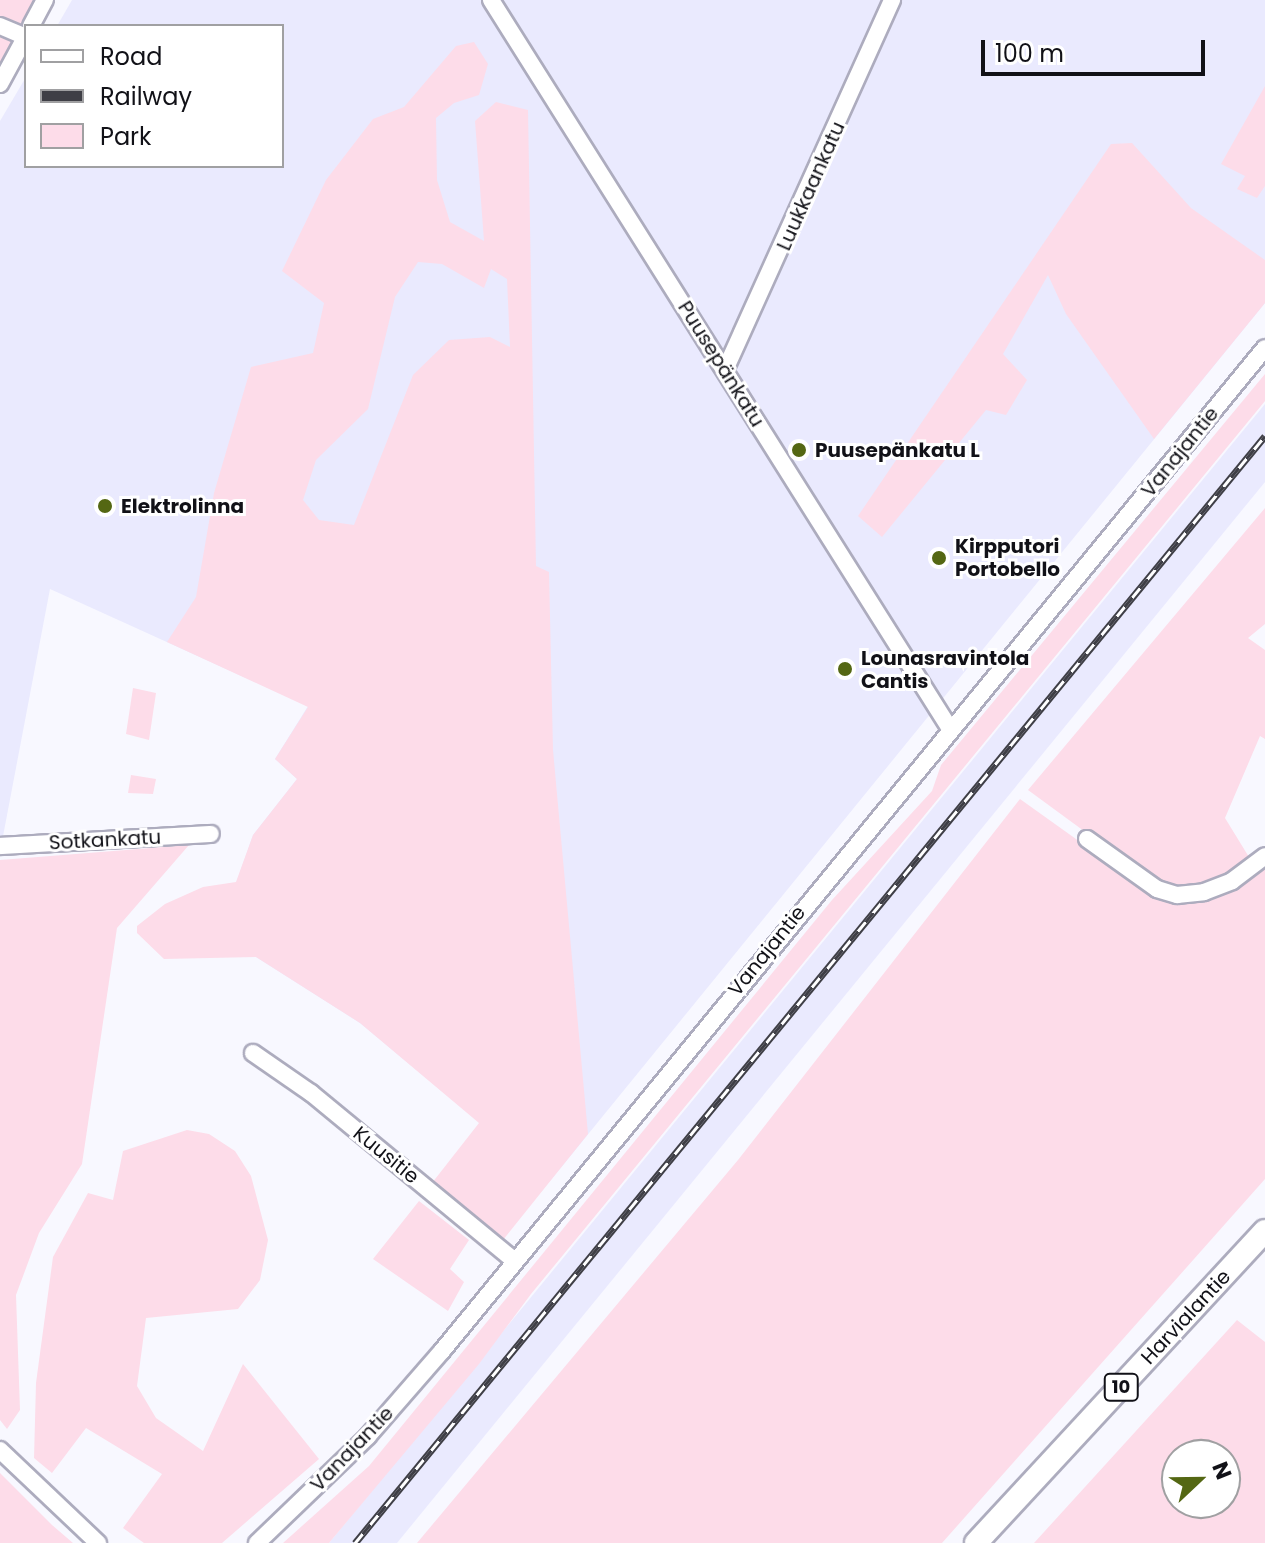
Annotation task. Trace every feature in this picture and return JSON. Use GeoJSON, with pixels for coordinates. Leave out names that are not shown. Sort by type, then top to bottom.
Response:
{"type":"FeatureCollection","features":[{"type":"Feature","properties":{"kind":"highway","name":"Harvialantie"},"geometry":{"type":"LineString","coordinates":[[976,1543],[1265,1231]]}},
{"type":"Feature","properties":{"kind":"street"},"geometry":{"type":"LineString","coordinates":[[32,24],[45,0]]}},
{"type":"Feature","properties":{"kind":"street","name":"Puusepänkatu"},"geometry":{"type":"LineString","coordinates":[[491,0],[950,729]]}},
{"type":"Feature","properties":{"kind":"street","name":"Luukkaankatu"},"geometry":{"type":"LineString","coordinates":[[725,370],[892,0]]}},
{"type":"Feature","properties":{"kind":"street"},"geometry":{"type":"LineString","coordinates":[[0,26],[24,35]]}},
{"type":"Feature","properties":{"kind":"street"},"geometry":{"type":"LineString","coordinates":[[0,84],[24,40]]}},
{"type":"Feature","properties":{"kind":"street","name":"Vanajantie"},"geometry":{"type":"LineString","coordinates":[[257,1543],[368,1436],[1265,348]]}},
{"type":"Feature","properties":{"kind":"street","name":"Sotkankatu"},"geometry":{"type":"LineString","coordinates":[[0,846],[211,834]]}},
{"type":"Feature","properties":{"kind":"street"},"geometry":{"type":"LineString","coordinates":[[1087,839],[1157,889],[1177,895],[1204,892],[1232,881],[1265,856]]}},
{"type":"Feature","properties":{"kind":"street","name":"Kuusitie"},"geometry":{"type":"LineString","coordinates":[[253,1053],[311,1093],[515,1261]]}},
{"type":"Feature","properties":{"kind":"street"},"geometry":{"type":"LineString","coordinates":[[0,1450],[98,1543]]}},
{"type":"Feature","properties":{"kind":"shaded area"},"geometry":{"type":"Polygon","coordinates":[[[72,0],[1265,0],[1265,303],[550,1181],[360,1023],[256,957],[227,909],[253,835],[297,779],[275,759],[308,706],[50,589],[0,852],[0,121],[24,80],[24,168],[284,168],[284,24],[58,24],[72,0]]]}},
{"type":"Feature","properties":{"kind":"shaded area"},"geometry":{"type":"Polygon","coordinates":[[[1265,404],[1265,482],[397,1543],[329,1543],[1265,404]]]}},
{"type":"Feature","properties":{"kind":"green space"},"geometry":{"type":"Polygon","coordinates":[[[0,0],[35,0],[0,63],[0,0]]]}},
{"type":"Feature","properties":{"kind":"green space"},"geometry":{"type":"Polygon","coordinates":[[[474,42],[488,64],[479,95],[454,103],[436,118],[437,180],[450,222],[484,241],[475,121],[496,102],[528,110],[536,566],[549,572],[553,750],[588,1134],[503,1240],[432,1183],[479,1123],[360,1023],[256,957],[164,959],[137,933],[137,926],[165,904],[203,887],[236,882],[253,835],[297,779],[275,759],[308,707],[167,642],[196,597],[214,493],[251,367],[313,353],[324,303],[282,271],[326,180],[373,119],[404,107],[456,46],[474,42]],[[418,262],[395,297],[368,409],[316,460],[303,500],[319,520],[354,525],[413,375],[449,340],[490,337],[510,347],[507,279],[491,269],[484,288],[442,264],[418,262]]]}},
{"type":"Feature","properties":{"kind":"green space"},"geometry":{"type":"Polygon","coordinates":[[[1265,86],[1265,186],[1257,198],[1237,189],[1245,176],[1221,164],[1265,86]]]}},
{"type":"Feature","properties":{"kind":"green space"},"geometry":{"type":"Polygon","coordinates":[[[1132,143],[1191,208],[1265,260],[1265,303],[1154,439],[1066,314],[1048,275],[1003,354],[1027,380],[1006,415],[986,410],[882,537],[858,516],[1111,144],[1132,143]]]}},
{"type":"Feature","properties":{"kind":"green space"},"geometry":{"type":"Polygon","coordinates":[[[1265,374],[1265,401],[531,1294],[479,1364],[329,1543],[283,1543],[369,1466],[832,900],[932,791],[941,765],[1265,374]]]}},
{"type":"Feature","properties":{"kind":"green space"},"geometry":{"type":"Polygon","coordinates":[[[1265,508],[1265,624],[1248,638],[1265,650],[1265,739],[1260,736],[1225,818],[1252,862],[1229,878],[1178,892],[1159,886],[1028,790],[1265,508]]]}},
{"type":"Feature","properties":{"kind":"green space"},"geometry":{"type":"Polygon","coordinates":[[[133,688],[156,693],[149,740],[126,734],[133,688]]]}},
{"type":"Feature","properties":{"kind":"green space"},"geometry":{"type":"Polygon","coordinates":[[[131,775],[156,779],[153,794],[128,793],[131,775]]]}},
{"type":"Feature","properties":{"kind":"green space"},"geometry":{"type":"Polygon","coordinates":[[[1020,799],[1153,894],[1173,902],[1265,865],[1265,1179],[942,1543],[417,1543],[738,1160],[1020,799]]]}},
{"type":"Feature","properties":{"kind":"green space"},"geometry":{"type":"Polygon","coordinates":[[[189,845],[117,928],[82,1164],[39,1233],[16,1295],[20,1410],[7,1429],[0,1420],[0,860],[189,845]]]}},
{"type":"Feature","properties":{"kind":"green space"},"geometry":{"type":"Polygon","coordinates":[[[187,1130],[209,1134],[235,1151],[251,1176],[268,1240],[260,1280],[238,1309],[146,1318],[137,1386],[156,1418],[203,1451],[243,1364],[319,1459],[222,1543],[144,1543],[123,1528],[162,1474],[86,1428],[52,1473],[34,1458],[36,1383],[53,1257],[88,1193],[113,1200],[123,1151],[187,1130]]]}},
{"type":"Feature","properties":{"kind":"green space"},"geometry":{"type":"Polygon","coordinates":[[[419,1201],[469,1240],[450,1269],[464,1282],[448,1311],[373,1259],[419,1201]]]}},
{"type":"Feature","properties":{"kind":"green space"},"geometry":{"type":"Polygon","coordinates":[[[1237,1320],[1265,1342],[1265,1543],[1034,1543],[1237,1320]]]}},
{"type":"Feature","properties":{"kind":"green space"},"geometry":{"type":"Polygon","coordinates":[[[0,1473],[52,1525],[73,1543],[0,1543],[0,1473]]]}},
{"type":"Feature","properties":{"kind":"railway"},"geometry":{"type":"LineString","coordinates":[[355,1543],[1265,436]]}},
{"type":"Feature","properties":{"kind":"place","name":"Puusepänkatu L"},"geometry":{"type":"Point","coordinates":[799,450]}},
{"type":"Feature","properties":{"kind":"place","name":"Elektrolinna"},"geometry":{"type":"Point","coordinates":[105,506]}},
{"type":"Feature","properties":{"kind":"place","name":"Kirpputori Portobello"},"geometry":{"type":"Point","coordinates":[939,558]}},
{"type":"Feature","properties":{"kind":"place","name":"Lounasravintola Cantis"},"geometry":{"type":"Point","coordinates":[845,669]}}]}
